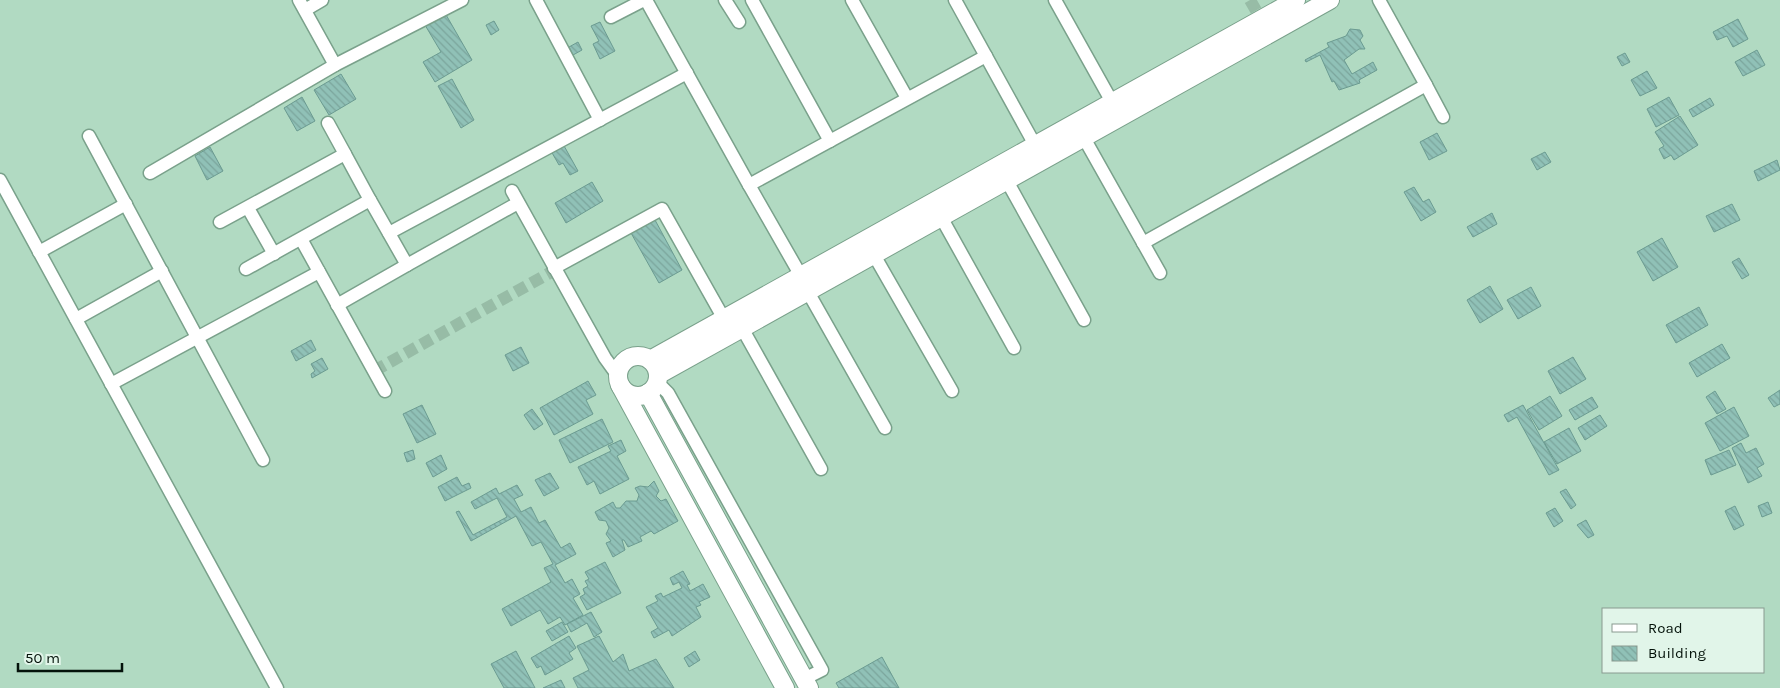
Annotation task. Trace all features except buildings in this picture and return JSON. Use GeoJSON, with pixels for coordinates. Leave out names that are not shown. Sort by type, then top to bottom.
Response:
{"type":"FeatureCollection","features":[{"type":"Feature","properties":{"kind":"street"},"geometry":{"type":"LineString","coordinates":[[322,0],[302,5],[335,66]]}},
{"type":"Feature","properties":{"kind":"street"},"geometry":{"type":"LineString","coordinates":[[150,173],[335,66],[462,0]]}},
{"type":"Feature","properties":{"kind":"street"},"geometry":{"type":"LineString","coordinates":[[536,0],[600,120]]}},
{"type":"Feature","properties":{"kind":"street"},"geometry":{"type":"LineString","coordinates":[[611,17],[645,0],[885,428]]}},
{"type":"Feature","properties":{"kind":"street"},"geometry":{"type":"LineString","coordinates":[[725,0],[739,22]]}},
{"type":"Feature","properties":{"kind":"street"},"geometry":{"type":"LineString","coordinates":[[752,0],[830,141]]}},
{"type":"Feature","properties":{"kind":"street"},"geometry":{"type":"LineString","coordinates":[[852,0],[907,98]]}},
{"type":"Feature","properties":{"kind":"street"},"geometry":{"type":"LineString","coordinates":[[955,0],[1035,145]]}},
{"type":"Feature","properties":{"kind":"street"},"geometry":{"type":"LineString","coordinates":[[1055,0],[1112,102]]}},
{"type":"Feature","properties":{"kind":"street"},"geometry":{"type":"LineString","coordinates":[[654,378],[742,328],[805,284],[1035,145],[1296,0]]}},
{"type":"Feature","properties":{"kind":"street"},"geometry":{"type":"LineString","coordinates":[[806,684],[654,378],[642,356],[633,357],[620,368],[620,381],[633,395],[654,378],[724,319],[874,255],[1330,0]]}},
{"type":"Feature","properties":{"kind":"street"},"geometry":{"type":"LineString","coordinates":[[1379,0],[1443,117]]}},
{"type":"Feature","properties":{"kind":"street"},"geometry":{"type":"LineString","coordinates":[[749,184],[986,56]]}},
{"type":"Feature","properties":{"kind":"street"},"geometry":{"type":"LineString","coordinates":[[389,233],[687,73]]}},
{"type":"Feature","properties":{"kind":"street"},"geometry":{"type":"LineString","coordinates":[[1143,243],[1426,86]]}},
{"type":"Feature","properties":{"kind":"street"},"geometry":{"type":"LineString","coordinates":[[328,123],[407,265]]}},
{"type":"Feature","properties":{"kind":"street"},"geometry":{"type":"LineString","coordinates":[[89,136],[263,460]]}},
{"type":"Feature","properties":{"kind":"street"},"geometry":{"type":"LineString","coordinates":[[1084,138],[1160,273]]}},
{"type":"Feature","properties":{"kind":"street"},"geometry":{"type":"LineString","coordinates":[[220,222],[345,154]]}},
{"type":"Feature","properties":{"kind":"street"},"geometry":{"type":"LineString","coordinates":[[0,180],[276,688]]}},
{"type":"Feature","properties":{"kind":"street"},"geometry":{"type":"LineString","coordinates":[[1007,180],[1084,320]]}},
{"type":"Feature","properties":{"kind":"street"},"geometry":{"type":"LineString","coordinates":[[512,191],[605,358],[620,381],[785,688]]}},
{"type":"Feature","properties":{"kind":"street"},"geometry":{"type":"LineString","coordinates":[[246,269],[370,200]]}},
{"type":"Feature","properties":{"kind":"street"},"geometry":{"type":"LineString","coordinates":[[337,305],[518,203]]}},
{"type":"Feature","properties":{"kind":"street"},"geometry":{"type":"LineString","coordinates":[[39,252],[126,204]]}},
{"type":"Feature","properties":{"kind":"street"},"geometry":{"type":"LineString","coordinates":[[248,208],[274,254]]}},
{"type":"Feature","properties":{"kind":"street"},"geometry":{"type":"LineString","coordinates":[[554,268],[662,209],[724,319]]}},
{"type":"Feature","properties":{"kind":"street"},"geometry":{"type":"LineString","coordinates":[[941,217],[1014,348]]}},
{"type":"Feature","properties":{"kind":"street"},"geometry":{"type":"LineString","coordinates":[[301,239],[385,391]]}},
{"type":"Feature","properties":{"kind":"street"},"geometry":{"type":"LineString","coordinates":[[874,255],[952,391]]}},
{"type":"Feature","properties":{"kind":"street"},"geometry":{"type":"LineString","coordinates":[[76,319],[162,271]]}},
{"type":"Feature","properties":{"kind":"street"},"geometry":{"type":"LineString","coordinates":[[111,384],[319,272]]}},
{"type":"Feature","properties":{"kind":"street"},"geometry":{"type":"LineString","coordinates":[[742,328],[821,469]]}},
{"type":"Feature","properties":{"kind":"tunnel"},"geometry":{"type":"LineString","coordinates":[[1250,0],[1261,19]]}},
{"type":"Feature","properties":{"kind":"tunnel"},"geometry":{"type":"LineString","coordinates":[[374,371],[555,270]]}}]}
